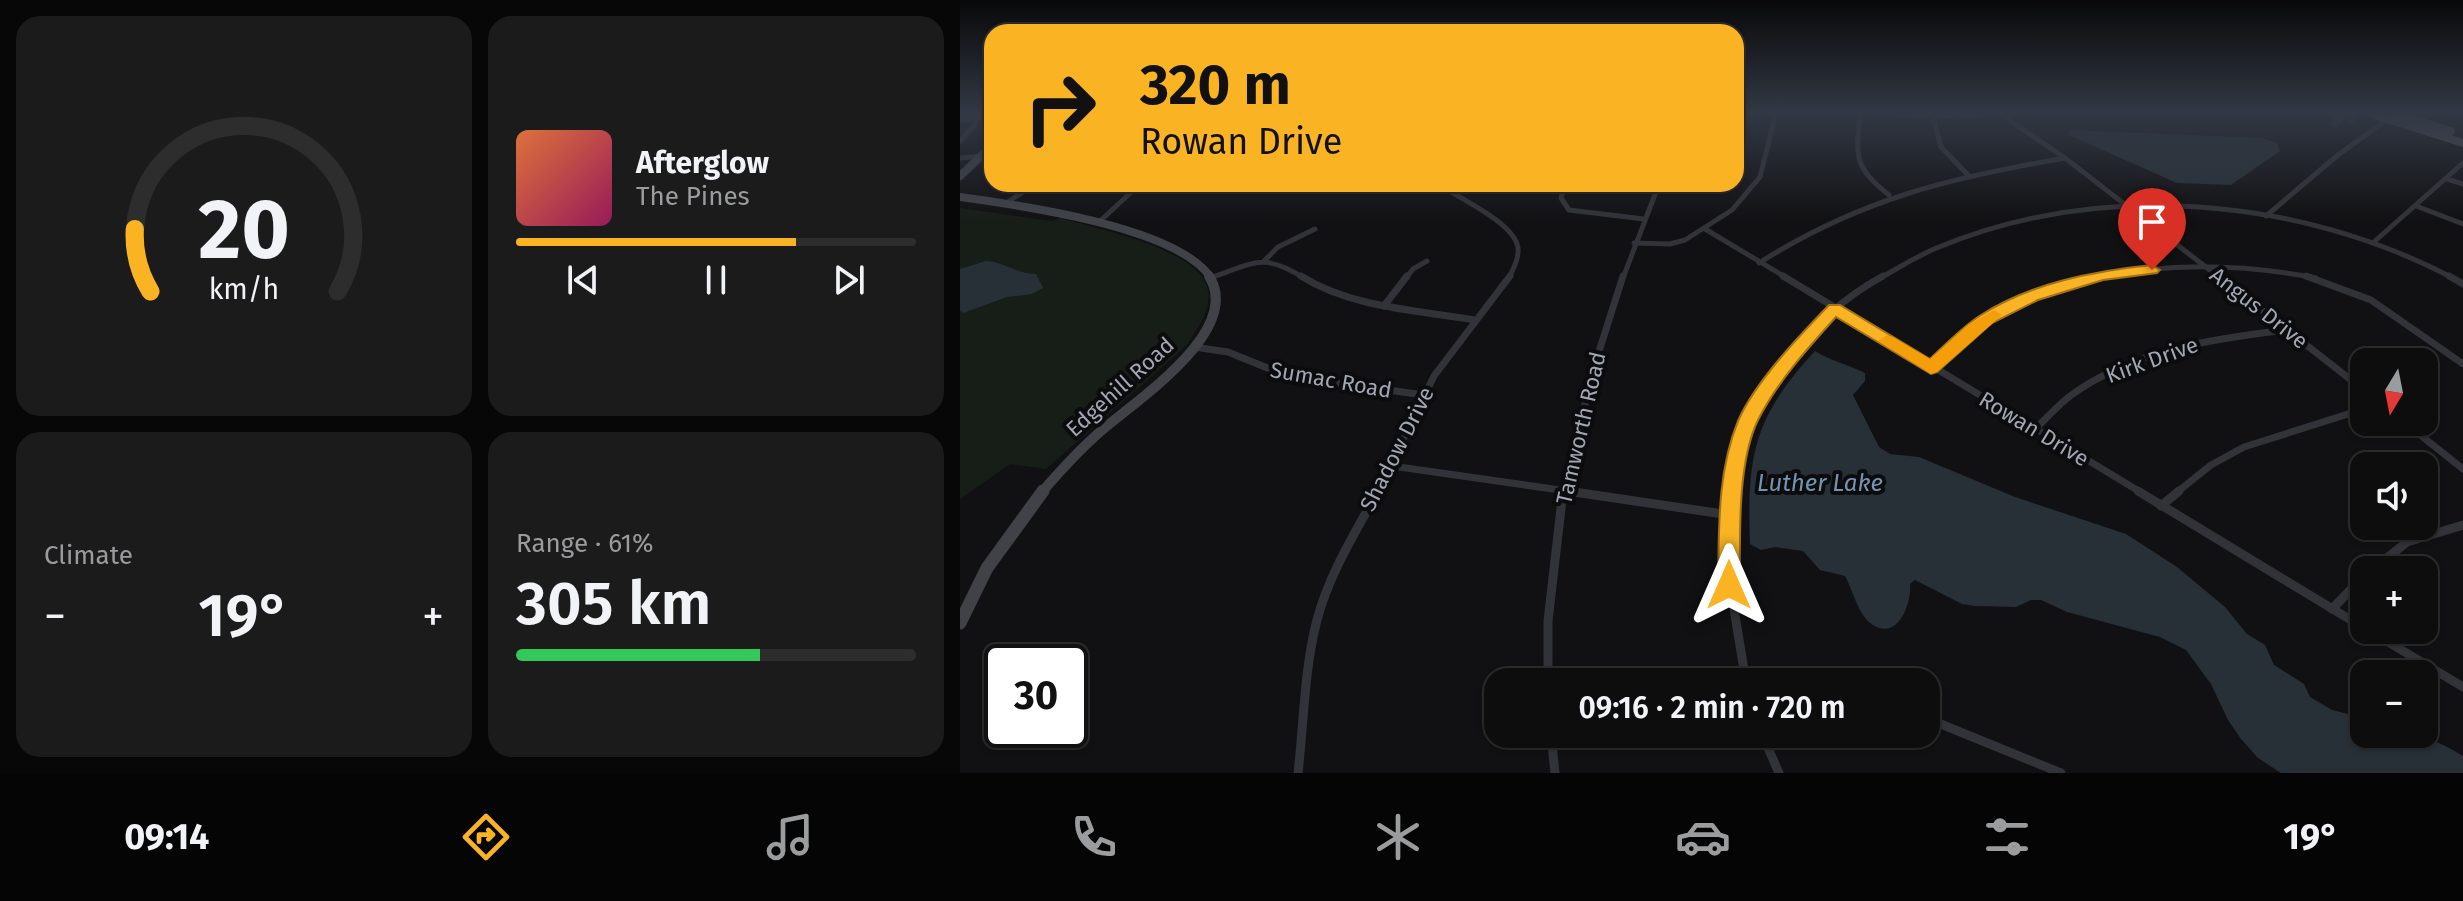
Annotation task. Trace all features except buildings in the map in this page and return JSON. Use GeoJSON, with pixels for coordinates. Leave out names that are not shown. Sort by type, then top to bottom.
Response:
{"type":"FeatureCollection","features":[{"type":"Feature","properties":{"kind":"street"},"geometry":{"type":"LineString","coordinates":[[1634,243],[1670,244],[1705,229],[1732,210],[1755,184],[1763,169],[1768,149]]}},
{"type":"Feature","properties":{"kind":"street"},"geometry":{"type":"LineString","coordinates":[[1855,149],[1858,167],[1889,195]]}},
{"type":"Feature","properties":{"kind":"street"},"geometry":{"type":"LineString","coordinates":[[1943,149],[1969,176]]}},
{"type":"Feature","properties":{"kind":"street","name":"Angus Drive"},"geometry":{"type":"LineString","coordinates":[[2052,149],[2350,379]]}},
{"type":"Feature","properties":{"kind":"street"},"geometry":{"type":"LineString","coordinates":[[2266,216],[2346,149]]}},
{"type":"Feature","properties":{"kind":"street"},"geometry":{"type":"LineString","coordinates":[[960,158],[983,156]]}},
{"type":"Feature","properties":{"kind":"street"},"geometry":{"type":"LineString","coordinates":[[960,176],[983,156]]}},
{"type":"Feature","properties":{"kind":"street"},"geometry":{"type":"LineString","coordinates":[[1759,263],[1821,224],[1889,195],[2065,158]]}},
{"type":"Feature","properties":{"kind":"street"},"geometry":{"type":"LineString","coordinates":[[2375,241],[2463,163]]}},
{"type":"Feature","properties":{"kind":"street"},"geometry":{"type":"LineString","coordinates":[[2447,179],[2463,184]]}},
{"type":"Feature","properties":{"kind":"street"},"geometry":{"type":"LineString","coordinates":[[1006,203],[1023,192]]}},
{"type":"Feature","properties":{"kind":"street"},"geometry":{"type":"LineString","coordinates":[[1098,223],[1131,192]]}},
{"type":"Feature","properties":{"kind":"street","name":"Shadow Drive"},"geometry":{"type":"LineString","coordinates":[[1298,773],[1304,697],[1319,615],[1338,565],[1392,466],[1424,395],[1448,354],[1508,281],[1518,255],[1516,240],[1499,223],[1451,192]]}},
{"type":"Feature","properties":{"kind":"street"},"geometry":{"type":"LineString","coordinates":[[1561,192],[1563,205],[1569,210],[1644,219]]}},
{"type":"Feature","properties":{"kind":"street","name":"Tamworth Road"},"geometry":{"type":"LineString","coordinates":[[1548,668],[1551,582],[1564,491],[1604,332],[1634,243],[1656,192]]}},
{"type":"Feature","properties":{"kind":"street"},"geometry":{"type":"LineString","coordinates":[[961,197],[1006,203],[1098,223],[1185,254],[1213,277],[1264,261],[1281,264],[1323,290],[1384,306],[1475,320]]}},
{"type":"Feature","properties":{"kind":"street"},"geometry":{"type":"LineString","coordinates":[[2416,206],[2463,224]]}},
{"type":"Feature","properties":{"kind":"street"},"geometry":{"type":"LineString","coordinates":[[1743,668],[1730,597],[1730,515],[1735,471],[1748,421],[1762,395],[1802,340],[1854,291],[1884,273],[1954,239],[2038,217],[2129,208],[2187,208],[2314,224],[2375,241],[2463,284]]}},
{"type":"Feature","properties":{"kind":"street"},"geometry":{"type":"LineString","coordinates":[[1264,261],[1278,247],[1315,229]]}},
{"type":"Feature","properties":{"kind":"street","name":"Rowan Drive"},"geometry":{"type":"LineString","coordinates":[[1705,229],[2350,620]]}},
{"type":"Feature","properties":{"kind":"street"},"geometry":{"type":"LineString","coordinates":[[1384,306],[1413,269],[1427,261]]}},
{"type":"Feature","properties":{"kind":"street"},"geometry":{"type":"LineString","coordinates":[[1931,367],[1987,319],[2047,290],[2132,271],[2207,267],[2266,270],[2338,285],[2376,305],[2463,364]]}},
{"type":"Feature","properties":{"kind":"street","name":"Edgehill Road"},"geometry":{"type":"LineString","coordinates":[[960,623],[1004,539],[1049,484],[1079,451],[1164,378],[1194,347],[1214,310],[1217,294],[1213,277]]}},
{"type":"Feature","properties":{"kind":"street","name":"Kirk Drive"},"geometry":{"type":"LineString","coordinates":[[2034,430],[2070,397],[2106,374],[2149,356],[2201,341],[2287,330]]}},
{"type":"Feature","properties":{"kind":"street","name":"Sumac Road"},"geometry":{"type":"LineString","coordinates":[[1194,347],[1228,352],[1287,376],[1424,395]]}},
{"type":"Feature","properties":{"kind":"street"},"geometry":{"type":"LineString","coordinates":[[2161,506],[2211,465],[2244,447],[2350,413]]}},
{"type":"Feature","properties":{"kind":"street"},"geometry":{"type":"LineString","coordinates":[[2422,436],[2463,469]]}},
{"type":"Feature","properties":{"kind":"street"},"geometry":{"type":"LineString","coordinates":[[1392,466],[1730,515]]}},
{"type":"Feature","properties":{"kind":"street"},"geometry":{"type":"LineString","coordinates":[[2390,556],[2407,542],[2463,525]]}},
{"type":"Feature","properties":{"kind":"street"},"geometry":{"type":"LineString","coordinates":[[2332,609],[2350,590]]}},
{"type":"Feature","properties":{"kind":"street","name":"Rowan Drive"},"geometry":{"type":"LineString","coordinates":[[2391,644],[2463,687]]}},
{"type":"Feature","properties":{"kind":"street"},"geometry":{"type":"LineString","coordinates":[[1940,724],[2061,773]]}},
{"type":"Feature","properties":{"kind":"street"},"geometry":{"type":"LineString","coordinates":[[1552,748],[1555,773]]}},
{"type":"Feature","properties":{"kind":"street"},"geometry":{"type":"LineString","coordinates":[[1768,748],[1779,773]]}},
{"type":"Feature","properties":{"kind":"shaded area"},"geometry":{"type":"Polygon","coordinates":[[[960,208],[1052,221],[1061,218],[1141,241],[1182,260],[1197,271],[1206,284],[1208,300],[1204,316],[1186,346],[1046,469],[1010,464],[960,499],[960,208]]]}},
{"type":"Feature","properties":{"kind":"water"},"geometry":{"type":"Polygon","coordinates":[[[2101,149],[2280,151],[2231,185],[2177,183],[2101,149]]]}},
{"type":"Feature","properties":{"kind":"water"},"geometry":{"type":"Polygon","coordinates":[[[986,261],[1036,274],[1043,288],[1032,294],[1007,297],[963,313],[960,310],[960,269],[986,261]]]}},
{"type":"Feature","properties":{"kind":"water","name":"Luther Lake"},"geometry":{"type":"Polygon","coordinates":[[[1815,351],[1865,373],[1865,381],[1853,395],[1879,447],[1890,454],[1919,457],[2015,497],[2126,534],[2177,567],[2225,607],[2247,634],[2265,645],[2274,665],[2304,684],[2310,697],[2332,710],[2350,714],[2350,748],[2438,748],[2438,742],[2463,756],[2463,773],[2281,773],[2258,758],[2241,739],[2211,684],[2186,650],[2160,637],[2067,612],[2041,600],[2031,600],[2016,607],[1962,604],[1915,580],[1910,584],[1909,601],[1902,618],[1890,628],[1873,625],[1860,609],[1845,576],[1820,570],[1803,551],[1775,547],[1761,550],[1750,544],[1750,486],[1758,440],[1766,418],[1794,375],[1815,351]]]}},
{"type":"Feature","properties":{"kind":"slow traffic"},"geometry":{"type":"LineString","coordinates":[[1887,341],[1931,367],[1994,315]]}},
{"type":"Feature","properties":{"kind":"route"},"geometry":{"type":"LineString","coordinates":[[1729,585],[1729,527],[1735,471],[1748,421],[1762,395],[1802,340],[1835,309],[1931,367],[1987,319],[2032,296],[2101,275],[2152,270]]}}]}
